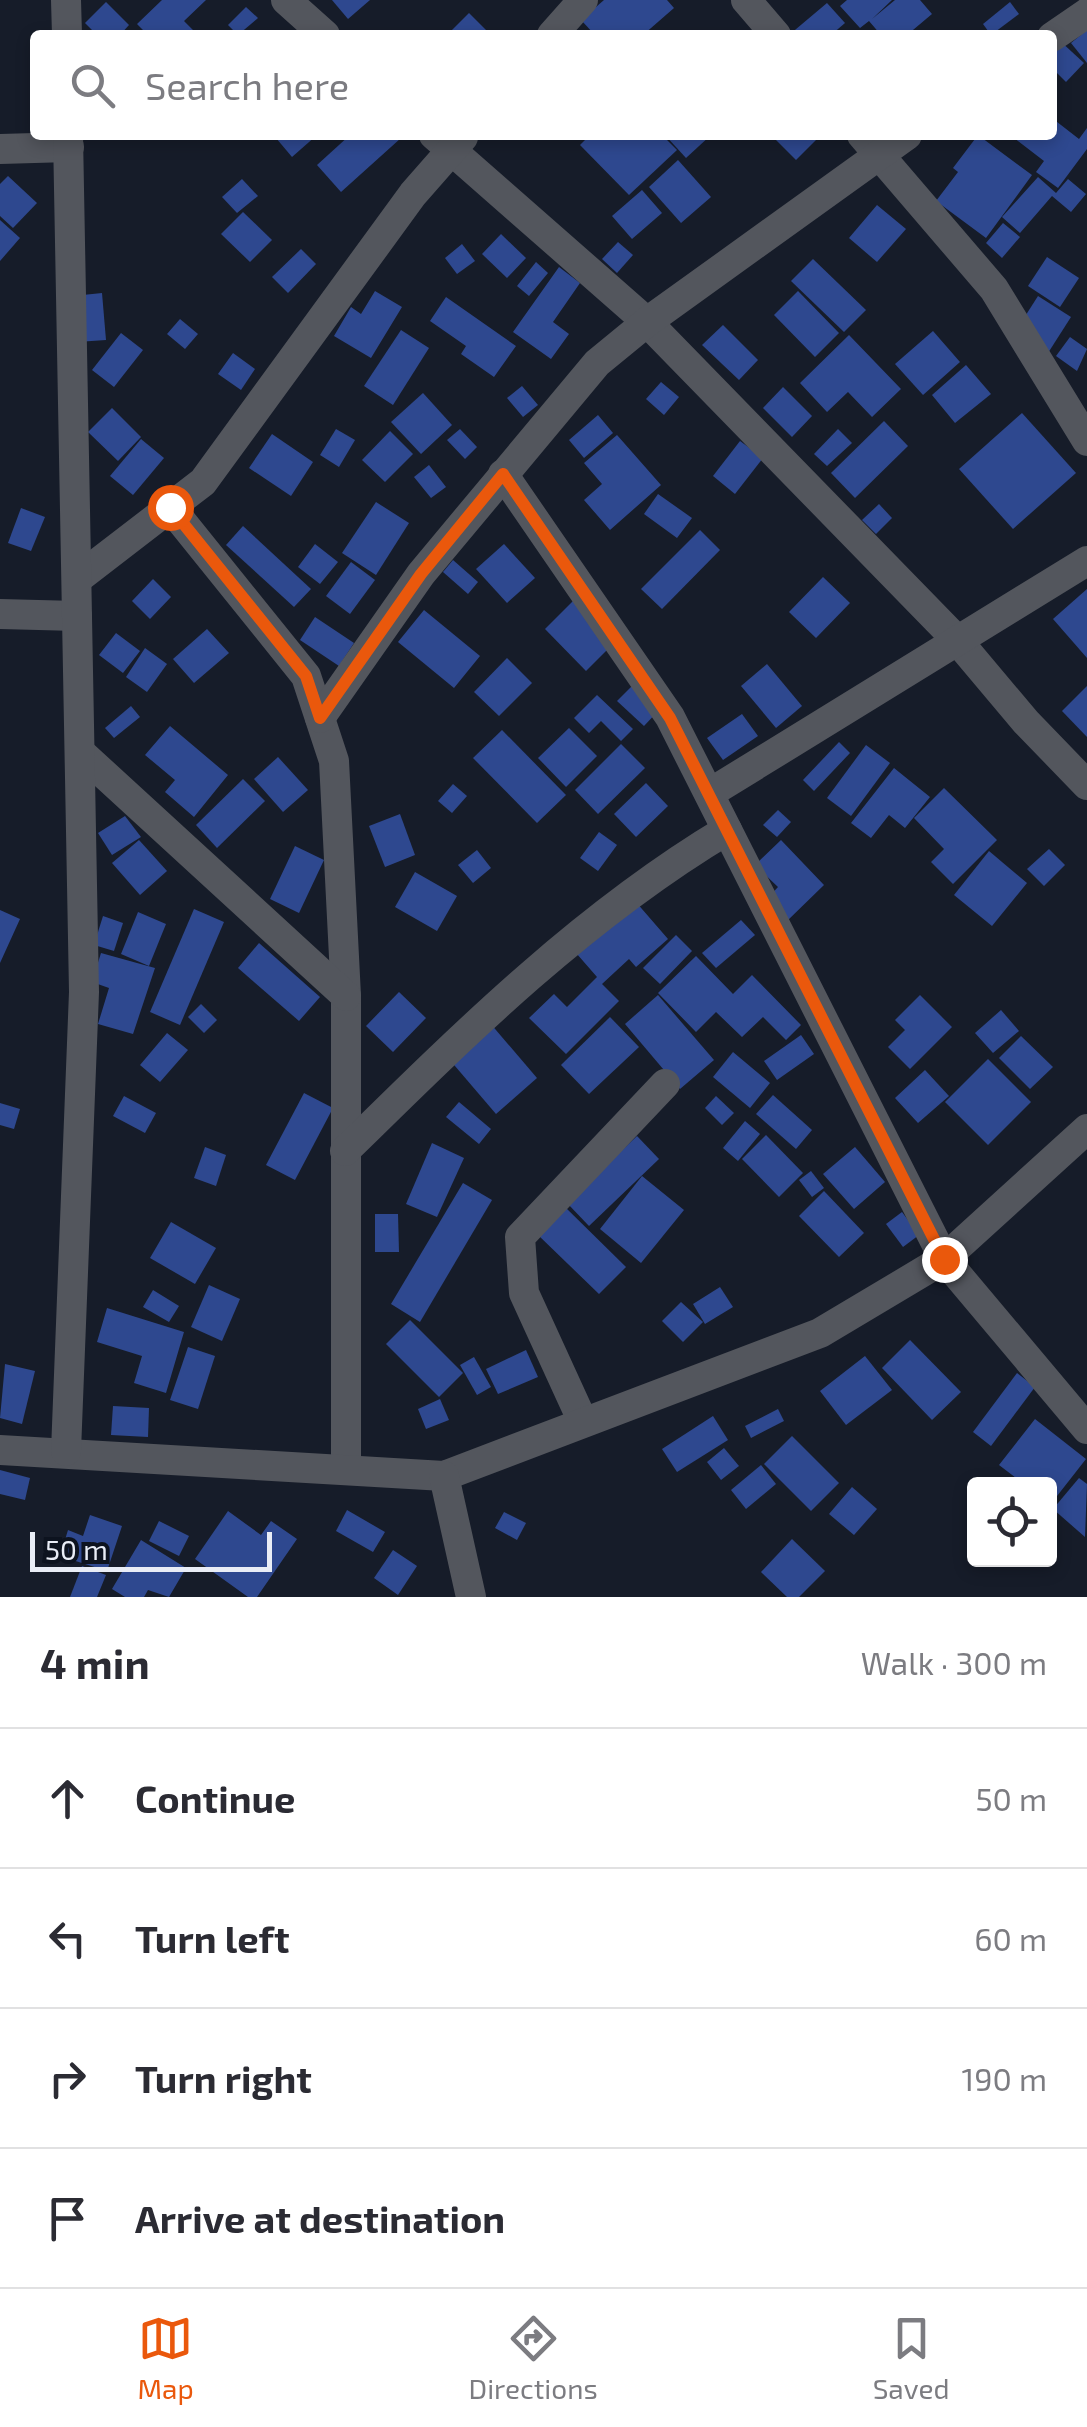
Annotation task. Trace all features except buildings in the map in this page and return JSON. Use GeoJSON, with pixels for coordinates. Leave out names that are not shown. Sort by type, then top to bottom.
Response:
{"type":"FeatureCollection","features":[{"type":"Feature","properties":{"kind":"street"},"geometry":{"type":"LineString","coordinates":[[66,0],[66,30]]}},
{"type":"Feature","properties":{"kind":"street"},"geometry":{"type":"LineString","coordinates":[[286,0],[319,30]]}},
{"type":"Feature","properties":{"kind":"street"},"geometry":{"type":"LineString","coordinates":[[556,30],[583,0]]}},
{"type":"Feature","properties":{"kind":"street"},"geometry":{"type":"LineString","coordinates":[[746,0],[772,30]]}},
{"type":"Feature","properties":{"kind":"street"},"geometry":{"type":"LineString","coordinates":[[1057,34],[1087,13]]}},
{"type":"Feature","properties":{"kind":"street"},"geometry":{"type":"LineString","coordinates":[[77,579],[203,482],[450,140],[647,322],[957,640],[1087,786]]}},
{"type":"Feature","properties":{"kind":"street"},"geometry":{"type":"LineString","coordinates":[[0,149],[68,141],[84,992],[66,1451]]}},
{"type":"Feature","properties":{"kind":"street"},"geometry":{"type":"LineString","coordinates":[[320,718],[421,574],[598,363],[871,145],[994,289],[1087,441]]}},
{"type":"Feature","properties":{"kind":"street"},"geometry":{"type":"LineString","coordinates":[[503,474],[670,718],[944,1259],[1087,1429]]}},
{"type":"Feature","properties":{"kind":"street"},"geometry":{"type":"LineString","coordinates":[[170,507],[306,676],[334,761],[346,996],[346,1469]]}},
{"type":"Feature","properties":{"kind":"street"},"geometry":{"type":"LineString","coordinates":[[710,792],[1087,561]]}},
{"type":"Feature","properties":{"kind":"street"},"geometry":{"type":"LineString","coordinates":[[0,614],[77,616]]}},
{"type":"Feature","properties":{"kind":"street"},"geometry":{"type":"LineString","coordinates":[[80,752],[346,996]]}},
{"type":"Feature","properties":{"kind":"street"},"geometry":{"type":"LineString","coordinates":[[345,1151],[496,1003],[669,864],[728,830]]}},
{"type":"Feature","properties":{"kind":"street"},"geometry":{"type":"LineString","coordinates":[[583,1422],[524,1294],[520,1237],[666,1084]]}},
{"type":"Feature","properties":{"kind":"street"},"geometry":{"type":"LineString","coordinates":[[0,1450],[444,1476],[820,1333],[944,1259],[1087,1130]]}},
{"type":"Feature","properties":{"kind":"street"},"geometry":{"type":"LineString","coordinates":[[444,1476],[471,1597]]}},
{"type":"Feature","properties":{"kind":"route"},"geometry":{"type":"LineString","coordinates":[[170,507],[306,676],[320,718],[421,574],[503,474],[670,718],[944,1259]]}}]}
